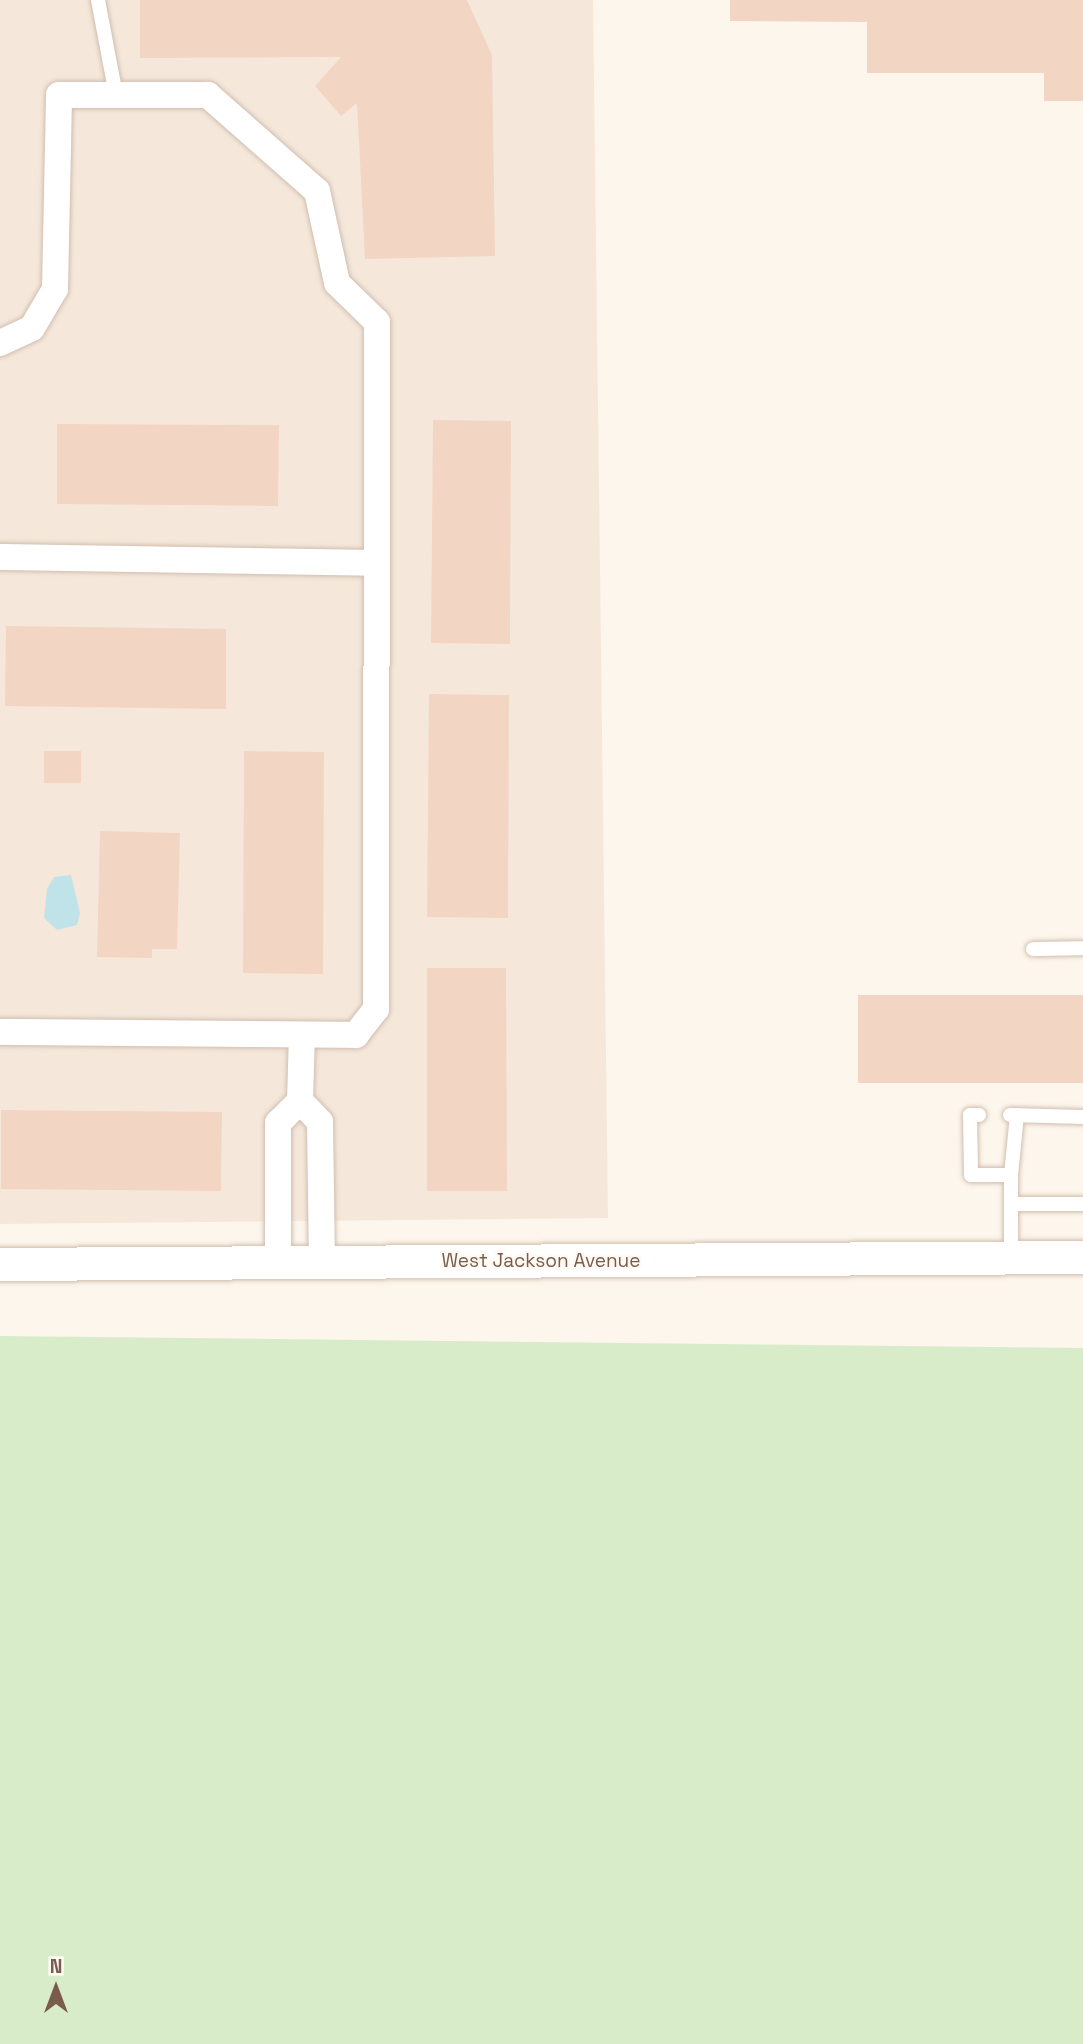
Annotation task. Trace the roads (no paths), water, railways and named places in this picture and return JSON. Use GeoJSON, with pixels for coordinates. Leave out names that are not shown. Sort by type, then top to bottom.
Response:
{"type":"FeatureCollection","features":[{"type":"Feature","properties":{"kind":"street"},"geometry":{"type":"LineString","coordinates":[[0,343],[32,328],[55,289],[59,95],[208,95],[317,191],[337,283],[377,323],[376,1009],[356,1035],[0,1032]]}},
{"type":"Feature","properties":{"kind":"street"},"geometry":{"type":"LineString","coordinates":[[0,557],[377,563]]}},
{"type":"Feature","properties":{"kind":"street"},"geometry":{"type":"LineString","coordinates":[[278,1262],[278,1123],[300,1101],[302,1035]]}},
{"type":"Feature","properties":{"kind":"street"},"geometry":{"type":"LineString","coordinates":[[300,1101],[320,1122],[322,1262]]}},
{"type":"Feature","properties":{"kind":"street","name":"West Jackson Avenue"},"geometry":{"type":"LineString","coordinates":[[0,1264],[1083,1258]]}},
{"type":"Feature","properties":{"kind":"lane"},"geometry":{"type":"LineString","coordinates":[[98,0],[116,95]]}},
{"type":"Feature","properties":{"kind":"lane"},"geometry":{"type":"LineString","coordinates":[[1033,949],[1083,948]]}},
{"type":"Feature","properties":{"kind":"lane"},"geometry":{"type":"LineString","coordinates":[[979,1115],[970,1115],[971,1175],[1011,1175]]}},
{"type":"Feature","properties":{"kind":"lane"},"geometry":{"type":"LineString","coordinates":[[1011,1258],[1013,1115],[1083,1117]]}},
{"type":"Feature","properties":{"kind":"lane"},"geometry":{"type":"LineString","coordinates":[[1011,1204],[1083,1204]]}},
{"type":"Feature","properties":{"kind":"water"},"geometry":{"type":"Polygon","coordinates":[[[71,875],[80,913],[77,925],[57,930],[44,918],[47,889],[54,877],[71,875]]]}}]}
